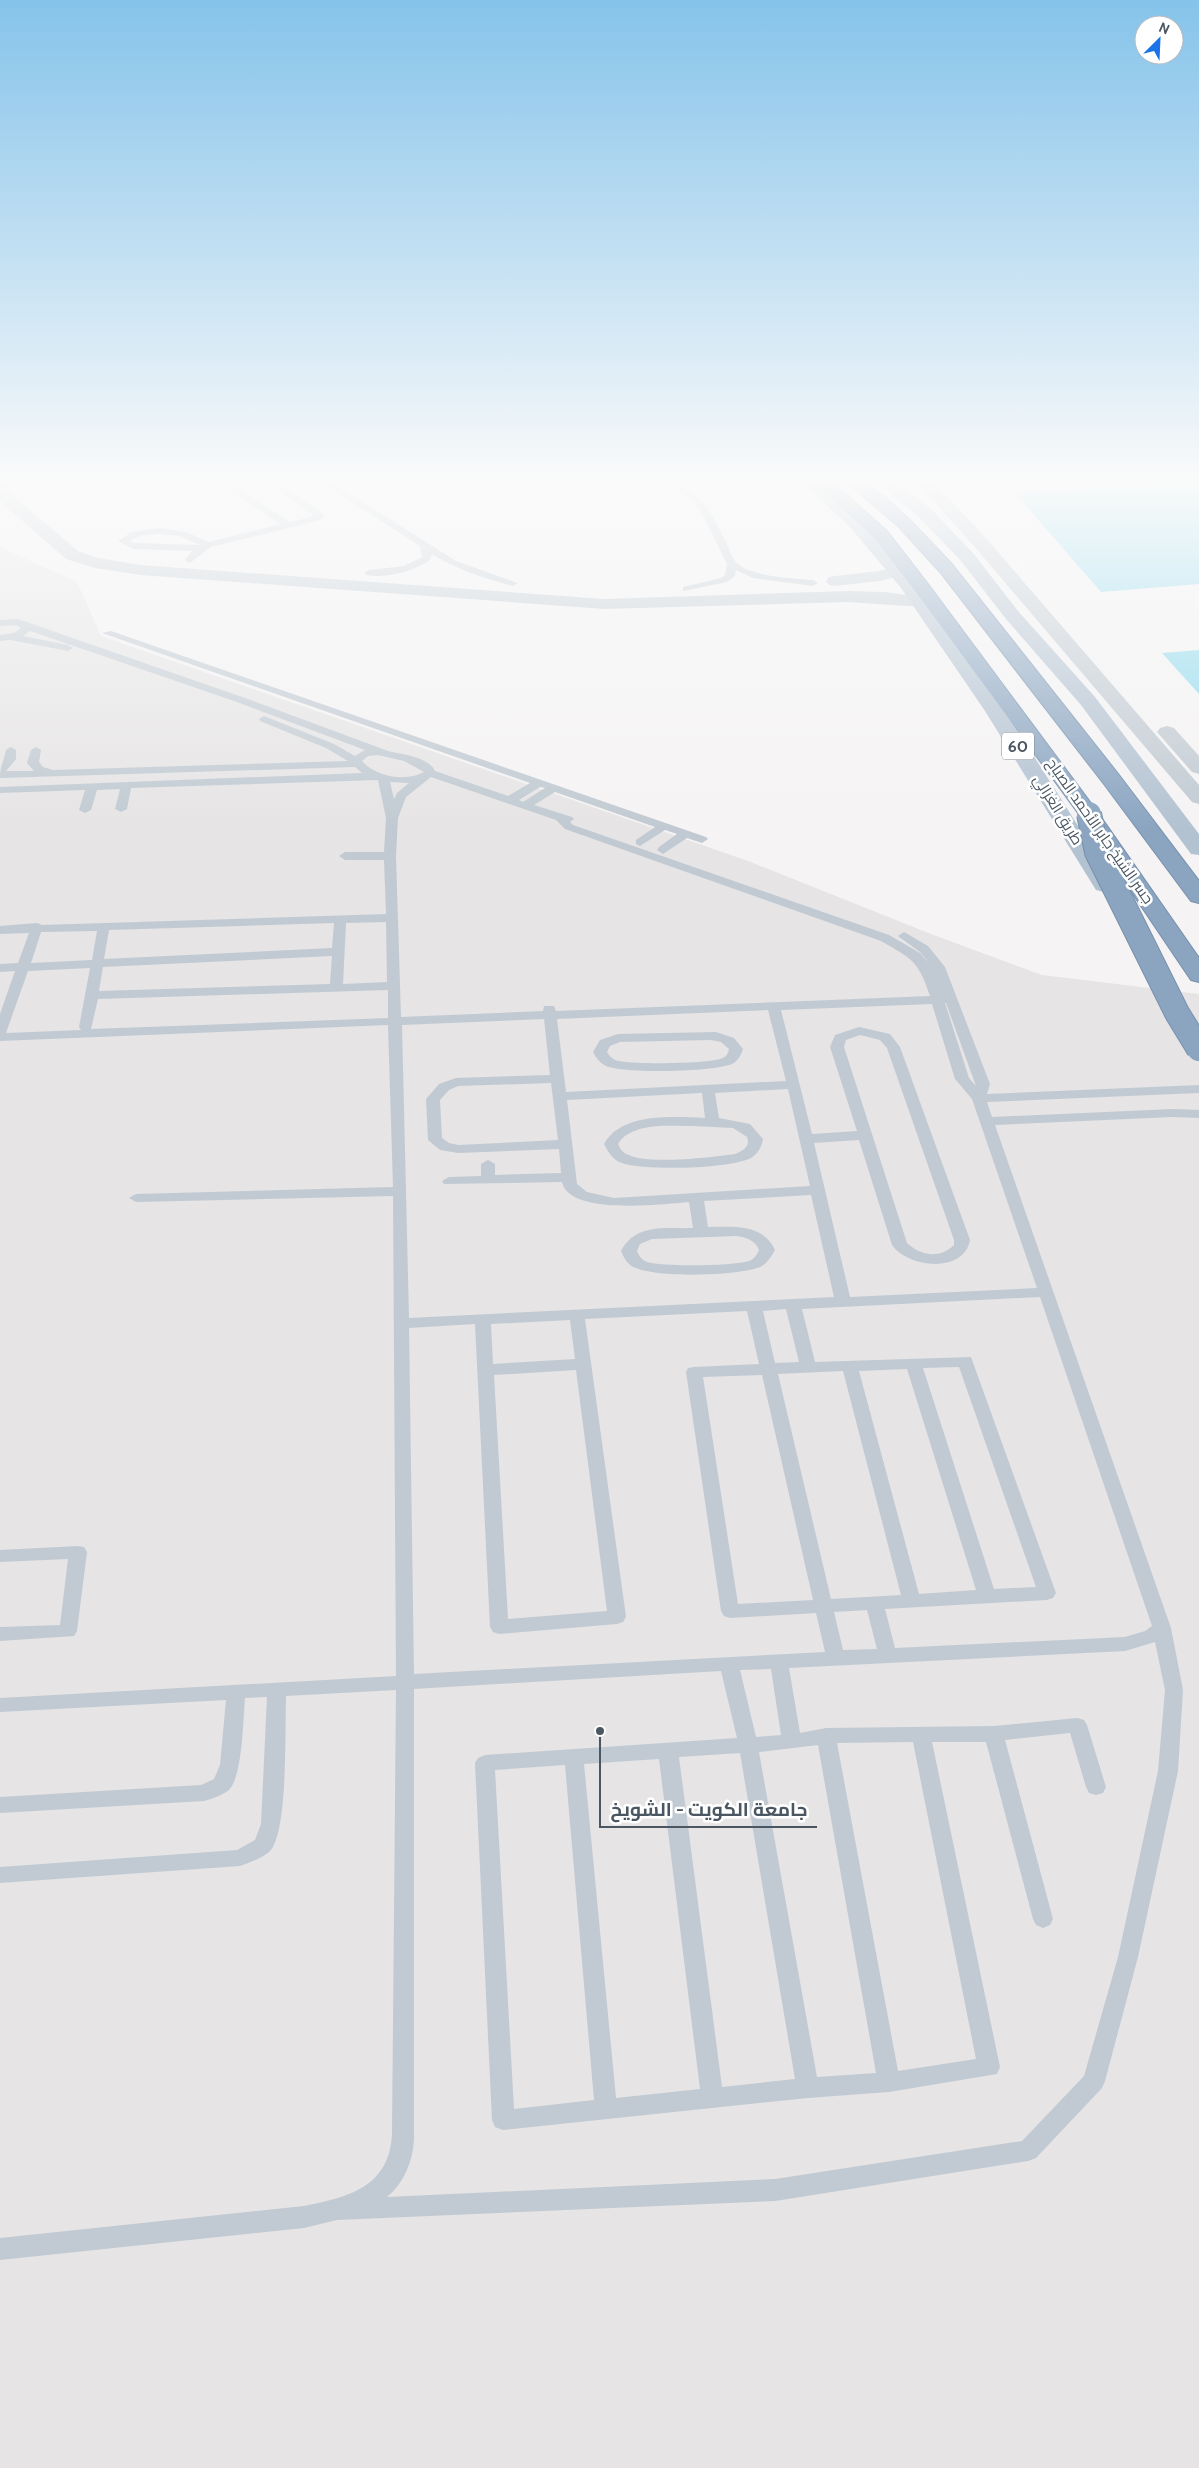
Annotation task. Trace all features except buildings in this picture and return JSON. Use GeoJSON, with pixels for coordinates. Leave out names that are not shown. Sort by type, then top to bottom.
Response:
{"type":"FeatureCollection","features":[{"type":"Feature","properties":{"kind":"highway","name":"جسر الشيخ جابر الأحمد الصباح"},"geometry":{"type":"LineString","coordinates":[[929,599],[1089,814],[1199,975]]}},
{"type":"Feature","properties":{"kind":"highway"},"geometry":{"type":"LineString","coordinates":[[971,599],[1150,827],[1199,896]]}},
{"type":"Feature","properties":{"kind":"highway"},"geometry":{"type":"LineString","coordinates":[[1089,814],[1097,852],[1177,1013],[1199,1050]]}},
{"type":"Feature","properties":{"kind":"main road","name":"طريق الغزالي"},"geometry":{"type":"LineString","coordinates":[[920,599],[1033,769],[1103,884],[1199,1029]]}},
{"type":"Feature","properties":{"kind":"main road"},"geometry":{"type":"LineString","coordinates":[[1000,599],[1088,701],[1199,849]]}},
{"type":"Feature","properties":{"kind":"street"},"geometry":{"type":"LineString","coordinates":[[601,599],[648,605],[789,599]]}},
{"type":"Feature","properties":{"kind":"street"},"geometry":{"type":"LineString","coordinates":[[896,599],[922,602]]}},
{"type":"Feature","properties":{"kind":"street"},"geometry":{"type":"LineString","coordinates":[[1030,599],[1199,798]]}},
{"type":"Feature","properties":{"kind":"street"},"geometry":{"type":"LineString","coordinates":[[1050,599],[1115,673]]}},
{"type":"Feature","properties":{"kind":"street"},"geometry":{"type":"LineString","coordinates":[[1154,717],[1199,768]]}},
{"type":"Feature","properties":{"kind":"lane"},"geometry":{"type":"LineString","coordinates":[[0,616],[241,700],[384,753],[417,762],[429,769],[425,776],[401,796],[392,818],[390,856],[400,1191],[405,1681],[403,2143],[399,2162],[390,2178],[378,2190],[339,2210]]}},
{"type":"Feature","properties":{"kind":"lane"},"geometry":{"type":"LineString","coordinates":[[0,623],[22,624]]}},
{"type":"Feature","properties":{"kind":"lane"},"geometry":{"type":"LineString","coordinates":[[5,638],[26,631],[22,624]]}},
{"type":"Feature","properties":{"kind":"lane"},"geometry":{"type":"LineString","coordinates":[[107,632],[702,839]]}},
{"type":"Feature","properties":{"kind":"lane"},"geometry":{"type":"LineString","coordinates":[[5,638],[76,650],[264,719],[330,746],[356,763],[363,770],[378,777],[392,818]]}},
{"type":"Feature","properties":{"kind":"lane"},"geometry":{"type":"LineString","coordinates":[[241,700],[267,688]]}},
{"type":"Feature","properties":{"kind":"lane"},"geometry":{"type":"LineString","coordinates":[[254,705],[281,693]]}},
{"type":"Feature","properties":{"kind":"lane"},"geometry":{"type":"LineString","coordinates":[[0,773],[10,759],[11,750]]}},
{"type":"Feature","properties":{"kind":"lane"},"geometry":{"type":"LineString","coordinates":[[36,750],[33,763],[39,769],[51,773]]}},
{"type":"Feature","properties":{"kind":"lane"},"geometry":{"type":"LineString","coordinates":[[0,773],[356,763],[365,754],[384,753]]}},
{"type":"Feature","properties":{"kind":"lane"},"geometry":{"type":"LineString","coordinates":[[205,782],[213,773],[212,767]]}},
{"type":"Feature","properties":{"kind":"lane"},"geometry":{"type":"LineString","coordinates":[[0,790],[425,776],[560,818],[588,823],[904,936],[924,949],[939,967],[983,1084],[979,1097]]}},
{"type":"Feature","properties":{"kind":"lane"},"geometry":{"type":"LineString","coordinates":[[509,801],[539,782]]}},
{"type":"Feature","properties":{"kind":"lane"},"geometry":{"type":"LineString","coordinates":[[121,809],[126,786]]}},
{"type":"Feature","properties":{"kind":"lane"},"geometry":{"type":"LineString","coordinates":[[84,810],[92,787]]}},
{"type":"Feature","properties":{"kind":"lane"},"geometry":{"type":"LineString","coordinates":[[524,806],[554,788]]}},
{"type":"Feature","properties":{"kind":"lane"},"geometry":{"type":"LineString","coordinates":[[0,2249],[304,2217],[339,2210],[775,2190],[1028,2150],[1094,2081],[1128,1957],[1168,1771],[1174,1690],[1162,1628],[979,1097],[962,1080],[928,970],[923,963],[897,943],[569,827],[560,818]]}},
{"type":"Feature","properties":{"kind":"lane"},"geometry":{"type":"LineString","coordinates":[[640,842],[664,826]]}},
{"type":"Feature","properties":{"kind":"lane"},"geometry":{"type":"LineString","coordinates":[[663,850],[686,834]]}},
{"type":"Feature","properties":{"kind":"lane"},"geometry":{"type":"LineString","coordinates":[[345,856],[390,856]]}},
{"type":"Feature","properties":{"kind":"lane"},"geometry":{"type":"LineString","coordinates":[[0,930],[391,918]]}},
{"type":"Feature","properties":{"kind":"lane"},"geometry":{"type":"LineString","coordinates":[[336,988],[340,921]]}},
{"type":"Feature","properties":{"kind":"lane"},"geometry":{"type":"LineString","coordinates":[[86,1026],[104,926]]}},
{"type":"Feature","properties":{"kind":"lane"},"geometry":{"type":"LineString","coordinates":[[0,1032],[5,1006],[23,967],[37,928]]}},
{"type":"Feature","properties":{"kind":"lane"},"geometry":{"type":"LineString","coordinates":[[0,968],[338,952]]}},
{"type":"Feature","properties":{"kind":"lane"},"geometry":{"type":"LineString","coordinates":[[92,995],[393,986]]}},
{"type":"Feature","properties":{"kind":"lane"},"geometry":{"type":"LineString","coordinates":[[550,1012],[772,1006],[949,994]]}},
{"type":"Feature","properties":{"kind":"lane"},"geometry":{"type":"LineString","coordinates":[[0,1032],[550,1012],[935,995]]}},
{"type":"Feature","properties":{"kind":"lane"},"geometry":{"type":"LineString","coordinates":[[772,1006],[807,1139],[843,1302]]}},
{"type":"Feature","properties":{"kind":"lane"},"geometry":{"type":"LineString","coordinates":[[550,1012],[566,1144],[568,1177],[570,1186],[582,1195],[614,1202],[818,1190]]}},
{"type":"Feature","properties":{"kind":"lane"},"geometry":{"type":"LineString","coordinates":[[0,1032],[86,1026],[394,1018]]}},
{"type":"Feature","properties":{"kind":"lane"},"geometry":{"type":"LineString","coordinates":[[858,1031],[885,1037],[893,1046],[962,1240],[957,1252],[950,1256],[931,1260],[912,1255],[900,1245],[865,1135],[837,1047],[837,1042],[844,1035],[858,1031]]}},
{"type":"Feature","properties":{"kind":"lane"},"geometry":{"type":"LineString","coordinates":[[709,1036],[724,1038],[730,1041],[736,1049],[733,1057],[721,1063],[648,1065],[613,1064],[602,1056],[601,1047],[610,1040],[618,1038],[709,1036]]}},
{"type":"Feature","properties":{"kind":"lane"},"geometry":{"type":"LineString","coordinates":[[648,1065],[652,1092]]}},
{"type":"Feature","properties":{"kind":"lane"},"geometry":{"type":"LineString","coordinates":[[558,1079],[456,1082],[444,1087],[433,1099],[435,1140],[445,1147],[458,1149],[566,1144]]}},
{"type":"Feature","properties":{"kind":"lane"},"geometry":{"type":"LineString","coordinates":[[560,1096],[794,1085]]}},
{"type":"Feature","properties":{"kind":"lane"},"geometry":{"type":"LineString","coordinates":[[708,1089],[713,1122]]}},
{"type":"Feature","properties":{"kind":"lane"},"geometry":{"type":"LineString","coordinates":[[979,1097],[1199,1089]]}},
{"type":"Feature","properties":{"kind":"lane"},"geometry":{"type":"LineString","coordinates":[[987,1121],[1173,1113],[1199,1114]]}},
{"type":"Feature","properties":{"kind":"lane"},"geometry":{"type":"LineString","coordinates":[[713,1122],[735,1124],[749,1130],[756,1139],[753,1150],[748,1154],[733,1159],[645,1163],[626,1160],[613,1150],[611,1144],[616,1133],[631,1126],[713,1122]]}},
{"type":"Feature","properties":{"kind":"lane"},"geometry":{"type":"LineString","coordinates":[[807,1139],[865,1135]]}},
{"type":"Feature","properties":{"kind":"lane"},"geometry":{"type":"LineString","coordinates":[[488,1164],[488,1180]]}},
{"type":"Feature","properties":{"kind":"lane"},"geometry":{"type":"LineString","coordinates":[[449,1181],[568,1177]]}},
{"type":"Feature","properties":{"kind":"lane"},"geometry":{"type":"LineString","coordinates":[[136,1198],[400,1191]]}},
{"type":"Feature","properties":{"kind":"lane"},"geometry":{"type":"LineString","coordinates":[[696,1196],[701,1232]]}},
{"type":"Feature","properties":{"kind":"lane"},"geometry":{"type":"LineString","coordinates":[[701,1232],[745,1232],[761,1239],[767,1250],[760,1261],[745,1267],[655,1268],[640,1264],[630,1256],[630,1245],[640,1237],[648,1234],[701,1232]]}},
{"type":"Feature","properties":{"kind":"lane"},"geometry":{"type":"LineString","coordinates":[[401,1323],[1047,1292]]}},
{"type":"Feature","properties":{"kind":"lane"},"geometry":{"type":"LineString","coordinates":[[793,1304],[808,1368]]}},
{"type":"Feature","properties":{"kind":"lane"},"geometry":{"type":"LineString","coordinates":[[754,1306],[836,1659]]}},
{"type":"Feature","properties":{"kind":"lane"},"geometry":{"type":"LineString","coordinates":[[483,1319],[499,1627],[617,1617],[577,1315]]}},
{"type":"Feature","properties":{"kind":"lane"},"geometry":{"type":"LineString","coordinates":[[965,1361],[1047,1593],[730,1612],[694,1372],[808,1368],[965,1361]]}},
{"type":"Feature","properties":{"kind":"lane"},"geometry":{"type":"LineString","coordinates":[[913,1363],[987,1596]]}},
{"type":"Feature","properties":{"kind":"lane"},"geometry":{"type":"LineString","coordinates":[[486,1370],[584,1364]]}},
{"type":"Feature","properties":{"kind":"lane"},"geometry":{"type":"LineString","coordinates":[[850,1366],[912,1601]]}},
{"type":"Feature","properties":{"kind":"lane"},"geometry":{"type":"LineString","coordinates":[[0,1556],[78,1552],[68,1631],[0,1634]]}},
{"type":"Feature","properties":{"kind":"lane"},"geometry":{"type":"LineString","coordinates":[[874,1603],[888,1655]]}},
{"type":"Feature","properties":{"kind":"lane"},"geometry":{"type":"LineString","coordinates":[[0,1705],[405,1681],[1125,1644],[1151,1636],[1162,1628]]}},
{"type":"Feature","properties":{"kind":"lane"},"geometry":{"type":"LineString","coordinates":[[779,1662],[792,1742]]}},
{"type":"Feature","properties":{"kind":"lane"},"geometry":{"type":"LineString","coordinates":[[729,1664],[748,1745],[808,2088]]}},
{"type":"Feature","properties":{"kind":"lane"},"geometry":{"type":"LineString","coordinates":[[0,1875],[240,1858],[263,1845],[271,1824],[278,1688]]}},
{"type":"Feature","properties":{"kind":"lane"},"geometry":{"type":"LineString","coordinates":[[0,1804],[204,1792],[222,1784],[230,1765],[236,1691]]}},
{"type":"Feature","properties":{"kind":"lane"},"geometry":{"type":"LineString","coordinates":[[921,1736],[989,2067],[889,2082],[808,2088],[503,2120],[485,1763],[792,1742],[826,1736],[994,1734],[1077,1724],[1096,1787]]}},
{"type":"Feature","properties":{"kind":"lane"},"geometry":{"type":"LineString","coordinates":[[994,1734],[1043,1918]]}},
{"type":"Feature","properties":{"kind":"lane"},"geometry":{"type":"LineString","coordinates":[[826,1736],[889,2082]]}},
{"type":"Feature","properties":{"kind":"lane"},"geometry":{"type":"LineString","coordinates":[[668,1750],[712,2098]]}},
{"type":"Feature","properties":{"kind":"lane"},"geometry":{"type":"LineString","coordinates":[[574,1757],[606,2109]]}},
{"type":"Feature","properties":{"kind":"shaded area"},"geometry":{"type":"Polygon","coordinates":[[[0,599],[85,599],[101,636],[748,861],[931,934],[1042,975],[1199,994],[1199,2468],[0,2468],[0,599]]]}},
{"type":"Feature","properties":{"kind":"water"},"geometry":{"type":"Polygon","coordinates":[[[1199,650],[1199,694],[1162,653],[1199,650]]]}},
{"type":"Feature","properties":{"kind":"place","name":"جامعة الكويت - الشويخ"},"geometry":{"type":"Point","coordinates":[600,1731]}}]}
